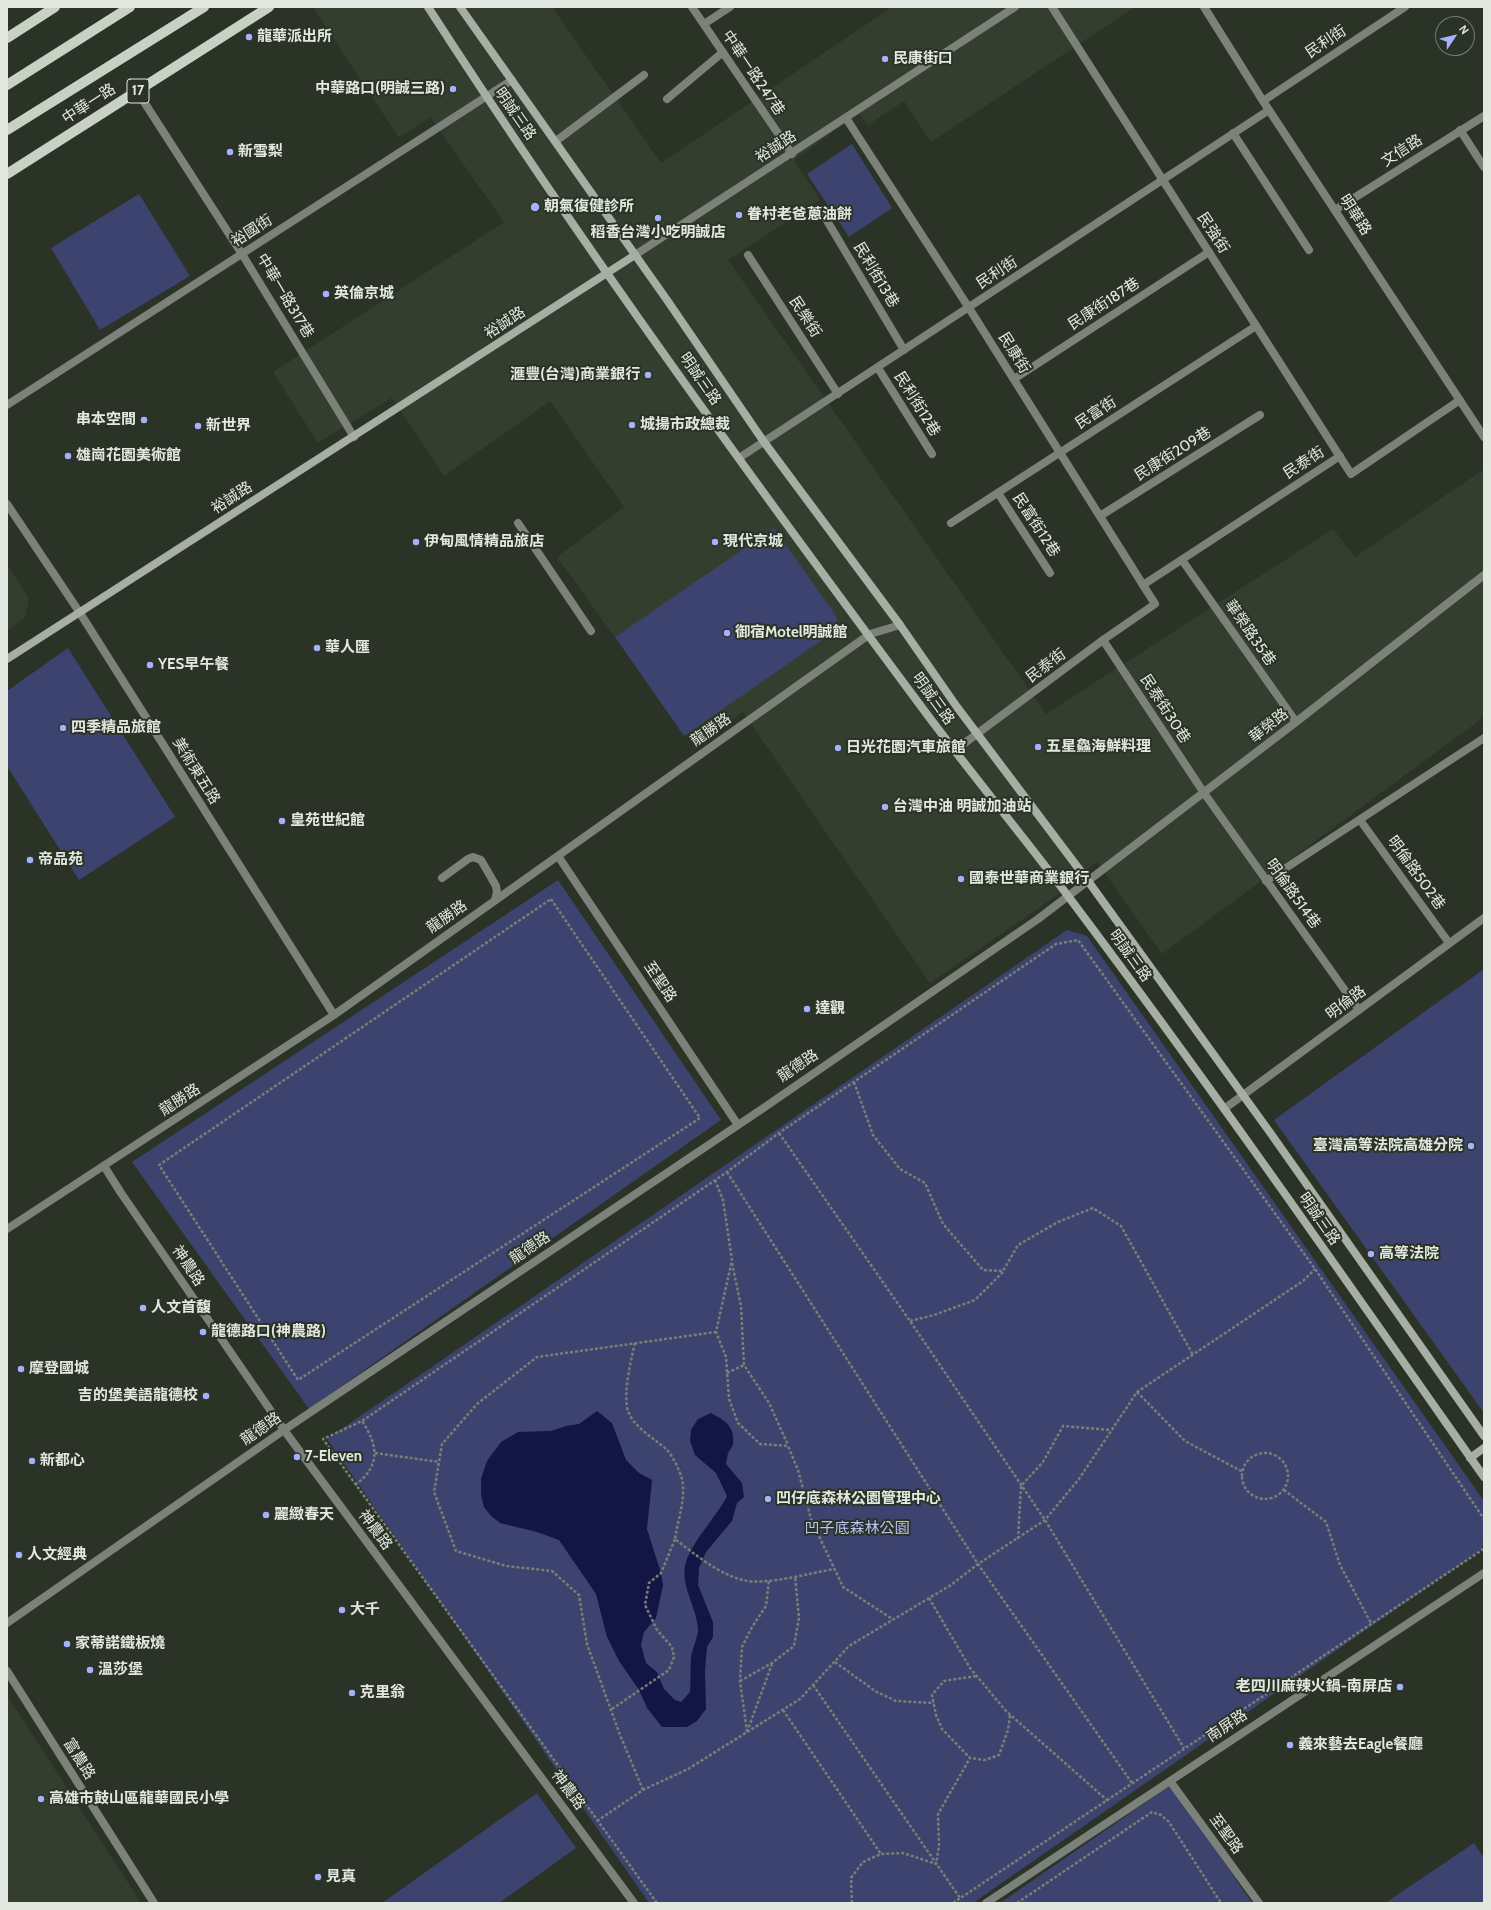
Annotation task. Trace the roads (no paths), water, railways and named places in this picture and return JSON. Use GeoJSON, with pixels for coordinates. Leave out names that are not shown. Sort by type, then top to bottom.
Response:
{"type":"FeatureCollection","features":[{"type":"Feature","properties":{"kind":"main road"},"geometry":{"type":"LineString","coordinates":[[7,38],[55,7]]}},
{"type":"Feature","properties":{"kind":"main road"},"geometry":{"type":"LineString","coordinates":[[7,85],[130,7]]}},
{"type":"Feature","properties":{"kind":"main road","name":"中華一路"},"geometry":{"type":"LineString","coordinates":[[7,130],[204,7]]}},
{"type":"Feature","properties":{"kind":"main road","name":"中華一路"},"geometry":{"type":"LineString","coordinates":[[7,174],[269,7]]}},
{"type":"Feature","properties":{"kind":"street","name":"明誠三路"},"geometry":{"type":"LineString","coordinates":[[428,7],[486,96],[608,274],[739,458],[954,750],[1068,896],[1224,1109],[1484,1477]]}},
{"type":"Feature","properties":{"kind":"street","name":"明誠三路"},"geometry":{"type":"LineString","coordinates":[[460,7],[556,141],[764,442],[900,625],[977,734],[1088,881],[1244,1096],[1484,1436]]}},
{"type":"Feature","properties":{"kind":"street","name":"中華一路247巷"},"geometry":{"type":"LineString","coordinates":[[692,7],[792,154]]}},
{"type":"Feature","properties":{"kind":"street"},"geometry":{"type":"LineString","coordinates":[[704,24],[730,7]]}},
{"type":"Feature","properties":{"kind":"street","name":"裕誠路"},"geometry":{"type":"LineString","coordinates":[[7,659],[608,274],[1015,7]]}},
{"type":"Feature","properties":{"kind":"street","name":"民強街"},"geometry":{"type":"LineString","coordinates":[[1052,7],[1351,474],[1460,400]]}},
{"type":"Feature","properties":{"kind":"street","name":"明華路"},"geometry":{"type":"LineString","coordinates":[[1204,7],[1263,101],[1484,437]]}},
{"type":"Feature","properties":{"kind":"street","name":"民利街"},"geometry":{"type":"LineString","coordinates":[[1263,101],[1405,7]]}},
{"type":"Feature","properties":{"kind":"street"},"geometry":{"type":"LineString","coordinates":[[667,99],[723,52]]}},
{"type":"Feature","properties":{"kind":"street"},"geometry":{"type":"LineString","coordinates":[[556,141],[644,75]]}},
{"type":"Feature","properties":{"kind":"street","name":"裕國街"},"geometry":{"type":"LineString","coordinates":[[7,405],[512,80]]}},
{"type":"Feature","properties":{"kind":"street","name":"中華一路317巷"},"geometry":{"type":"LineString","coordinates":[[137,91],[242,254],[354,437]]}},
{"type":"Feature","properties":{"kind":"street","name":"民利街"},"geometry":{"type":"LineString","coordinates":[[739,458],[1269,110]]}},
{"type":"Feature","properties":{"kind":"street","name":"文信路"},"geometry":{"type":"LineString","coordinates":[[1335,210],[1484,116]]}},
{"type":"Feature","properties":{"kind":"street","name":"民康街"},"geometry":{"type":"LineString","coordinates":[[846,118],[969,308],[1155,604]]}},
{"type":"Feature","properties":{"kind":"street"},"geometry":{"type":"LineString","coordinates":[[1460,130],[1484,167]]}},
{"type":"Feature","properties":{"kind":"street"},"geometry":{"type":"LineString","coordinates":[[1233,133],[1309,250]]}},
{"type":"Feature","properties":{"kind":"street","name":"民利街13巷"},"geometry":{"type":"LineString","coordinates":[[823,214],[904,350]]}},
{"type":"Feature","properties":{"kind":"street","name":"民康街187巷"},"geometry":{"type":"LineString","coordinates":[[1014,379],[1209,252]]}},
{"type":"Feature","properties":{"kind":"street","name":"民樂街"},"geometry":{"type":"LineString","coordinates":[[748,255],[838,394]]}},
{"type":"Feature","properties":{"kind":"street","name":"民富街"},"geometry":{"type":"LineString","coordinates":[[951,523],[1256,326]]}},
{"type":"Feature","properties":{"kind":"street","name":"民利街12巷"},"geometry":{"type":"LineString","coordinates":[[878,368],[932,454]]}},
{"type":"Feature","properties":{"kind":"street","name":"民康街209巷"},"geometry":{"type":"LineString","coordinates":[[1100,516],[1260,415]]}},
{"type":"Feature","properties":{"kind":"street","name":"民泰街"},"geometry":{"type":"LineString","coordinates":[[1143,585],[1340,456]]}},
{"type":"Feature","properties":{"kind":"street","name":"民富街12巷"},"geometry":{"type":"LineString","coordinates":[[998,493],[1050,573]]}},
{"type":"Feature","properties":{"kind":"street","name":"美術東五路"},"geometry":{"type":"LineString","coordinates":[[7,504],[80,613],[334,1015]]}},
{"type":"Feature","properties":{"kind":"street"},"geometry":{"type":"LineString","coordinates":[[518,523],[591,631]]}},
{"type":"Feature","properties":{"kind":"street","name":"華榮路35巷"},"geometry":{"type":"LineString","coordinates":[[1182,560],[1296,722]]}},
{"type":"Feature","properties":{"kind":"street","name":"華榮路"},"geometry":{"type":"LineString","coordinates":[[1068,896],[1204,793],[1484,575]]}},
{"type":"Feature","properties":{"kind":"street","name":"民泰街"},"geometry":{"type":"LineString","coordinates":[[954,750],[1103,640],[1155,604]]}},
{"type":"Feature","properties":{"kind":"street","name":"龍勝路"},"geometry":{"type":"LineString","coordinates":[[7,1229],[334,1015],[870,634],[900,625]]}},
{"type":"Feature","properties":{"kind":"street","name":"民泰街30巷"},"geometry":{"type":"LineString","coordinates":[[1103,640],[1204,793]]}},
{"type":"Feature","properties":{"kind":"street"},"geometry":{"type":"LineString","coordinates":[[1266,881],[1484,738]]}},
{"type":"Feature","properties":{"kind":"street","name":"明倫路514巷"},"geometry":{"type":"LineString","coordinates":[[1204,793],[1359,1010]]}},
{"type":"Feature","properties":{"kind":"street","name":"明倫路502巷"},"geometry":{"type":"LineString","coordinates":[[1360,820],[1449,943]]}},
{"type":"Feature","properties":{"kind":"street","name":"至聖路"},"geometry":{"type":"LineString","coordinates":[[558,856],[738,1125]]}},
{"type":"Feature","properties":{"kind":"street"},"geometry":{"type":"LineString","coordinates":[[442,878],[468,859],[473,857],[481,860],[496,886],[497,892],[495,900]]}},
{"type":"Feature","properties":{"kind":"street","name":"龍德路"},"geometry":{"type":"LineString","coordinates":[[7,1622],[284,1430],[738,1125],[1038,919],[1068,896]]}},
{"type":"Feature","properties":{"kind":"street","name":"明倫路"},"geometry":{"type":"LineString","coordinates":[[1224,1109],[1244,1096],[1484,918]]}},
{"type":"Feature","properties":{"kind":"street","name":"神農路"},"geometry":{"type":"LineString","coordinates":[[104,1166],[284,1430],[634,1903]]}},
{"type":"Feature","properties":{"kind":"street"},"geometry":{"type":"LineString","coordinates":[[1470,1458],[1484,1448]]}},
{"type":"Feature","properties":{"kind":"street","name":"南屏路"},"geometry":{"type":"LineString","coordinates":[[986,1903],[1484,1573]]}},
{"type":"Feature","properties":{"kind":"street","name":"富農路"},"geometry":{"type":"LineString","coordinates":[[7,1670],[154,1903]]}},
{"type":"Feature","properties":{"kind":"street","name":"至聖路"},"geometry":{"type":"LineString","coordinates":[[1170,1781],[1259,1903]]}},
{"type":"Feature","properties":{"kind":"place","name":"龍華派出所"},"geometry":{"type":"Point","coordinates":[249,37]}},
{"type":"Feature","properties":{"kind":"place","name":"民康街口"},"geometry":{"type":"Point","coordinates":[885,59]}},
{"type":"Feature","properties":{"kind":"place","name":"中華路口(明誠三路)"},"geometry":{"type":"Point","coordinates":[453,89]}},
{"type":"Feature","properties":{"kind":"place","name":"新雪梨"},"geometry":{"type":"Point","coordinates":[230,152]}},
{"type":"Feature","properties":{"kind":"place","name":"朝氣復健診所"},"geometry":{"type":"Point","coordinates":[535,207]}},
{"type":"Feature","properties":{"kind":"place","name":"眷村老爸蔥油餅"},"geometry":{"type":"Point","coordinates":[739,215]}},
{"type":"Feature","properties":{"kind":"place","name":"稻香台灣小吃明誠店"},"geometry":{"type":"Point","coordinates":[658,218]}},
{"type":"Feature","properties":{"kind":"place","name":"英倫京城"},"geometry":{"type":"Point","coordinates":[326,294]}},
{"type":"Feature","properties":{"kind":"place","name":"滙豐(台灣)商業銀行"},"geometry":{"type":"Point","coordinates":[648,375]}},
{"type":"Feature","properties":{"kind":"place","name":"串本空間"},"geometry":{"type":"Point","coordinates":[144,420]}},
{"type":"Feature","properties":{"kind":"place","name":"城揚市政總裁"},"geometry":{"type":"Point","coordinates":[632,425]}},
{"type":"Feature","properties":{"kind":"place","name":"新世界"},"geometry":{"type":"Point","coordinates":[198,426]}},
{"type":"Feature","properties":{"kind":"place","name":"雄崗花園美術館"},"geometry":{"type":"Point","coordinates":[68,456]}},
{"type":"Feature","properties":{"kind":"place","name":"伊甸風情精品旅店"},"geometry":{"type":"Point","coordinates":[416,542]}},
{"type":"Feature","properties":{"kind":"place","name":"現代京城"},"geometry":{"type":"Point","coordinates":[715,542]}},
{"type":"Feature","properties":{"kind":"place","name":"御宿Motel明誠館"},"geometry":{"type":"Point","coordinates":[727,633]}},
{"type":"Feature","properties":{"kind":"place","name":"華人匯"},"geometry":{"type":"Point","coordinates":[317,648]}},
{"type":"Feature","properties":{"kind":"place","name":"YES早午餐"},"geometry":{"type":"Point","coordinates":[150,665]}},
{"type":"Feature","properties":{"kind":"place","name":"四季精品旅館"},"geometry":{"type":"Point","coordinates":[63,728]}},
{"type":"Feature","properties":{"kind":"place","name":"五星鱻海鮮料理"},"geometry":{"type":"Point","coordinates":[1038,747]}},
{"type":"Feature","properties":{"kind":"place","name":"日光花園汽車旅館"},"geometry":{"type":"Point","coordinates":[838,748]}},
{"type":"Feature","properties":{"kind":"place","name":"台灣中油 明誠加油站"},"geometry":{"type":"Point","coordinates":[885,807]}},
{"type":"Feature","properties":{"kind":"place","name":"皇苑世紀館"},"geometry":{"type":"Point","coordinates":[282,821]}},
{"type":"Feature","properties":{"kind":"place","name":"帝品苑"},"geometry":{"type":"Point","coordinates":[30,860]}},
{"type":"Feature","properties":{"kind":"place","name":"國泰世華商業銀行"},"geometry":{"type":"Point","coordinates":[961,879]}},
{"type":"Feature","properties":{"kind":"place","name":"達觀"},"geometry":{"type":"Point","coordinates":[807,1009]}},
{"type":"Feature","properties":{"kind":"place","name":"臺灣高等法院高雄分院"},"geometry":{"type":"Point","coordinates":[1471,1146]}},
{"type":"Feature","properties":{"kind":"place","name":"高等法院"},"geometry":{"type":"Point","coordinates":[1371,1254]}},
{"type":"Feature","properties":{"kind":"place","name":"人文首馥"},"geometry":{"type":"Point","coordinates":[143,1308]}},
{"type":"Feature","properties":{"kind":"place","name":"龍德路口(神農路)"},"geometry":{"type":"Point","coordinates":[203,1332]}},
{"type":"Feature","properties":{"kind":"place","name":"摩登國城"},"geometry":{"type":"Point","coordinates":[21,1369]}},
{"type":"Feature","properties":{"kind":"place","name":"吉的堡美語龍德校"},"geometry":{"type":"Point","coordinates":[206,1396]}},
{"type":"Feature","properties":{"kind":"place","name":"7-Eleven"},"geometry":{"type":"Point","coordinates":[297,1457]}},
{"type":"Feature","properties":{"kind":"place","name":"新都心"},"geometry":{"type":"Point","coordinates":[32,1461]}},
{"type":"Feature","properties":{"kind":"place","name":"凹仔底森林公園管理中心"},"geometry":{"type":"Point","coordinates":[768,1499]}},
{"type":"Feature","properties":{"kind":"place","name":"麗緻春天"},"geometry":{"type":"Point","coordinates":[266,1515]}},
{"type":"Feature","properties":{"kind":"place","name":"人文經典"},"geometry":{"type":"Point","coordinates":[19,1555]}},
{"type":"Feature","properties":{"kind":"place","name":"大千"},"geometry":{"type":"Point","coordinates":[342,1610]}},
{"type":"Feature","properties":{"kind":"place","name":"家蒂諾鐵板燒"},"geometry":{"type":"Point","coordinates":[67,1644]}},
{"type":"Feature","properties":{"kind":"place","name":"溫莎堡"},"geometry":{"type":"Point","coordinates":[90,1670]}},
{"type":"Feature","properties":{"kind":"place","name":"老四川麻辣火鍋-南屏店"},"geometry":{"type":"Point","coordinates":[1400,1687]}},
{"type":"Feature","properties":{"kind":"place","name":"克里翁"},"geometry":{"type":"Point","coordinates":[352,1693]}},
{"type":"Feature","properties":{"kind":"place","name":"義來藝去Eagle餐廳"},"geometry":{"type":"Point","coordinates":[1290,1745]}},
{"type":"Feature","properties":{"kind":"place","name":"高雄市鼓山區龍華國民小學"},"geometry":{"type":"Point","coordinates":[41,1799]}},
{"type":"Feature","properties":{"kind":"place","name":"見真"},"geometry":{"type":"Point","coordinates":[318,1877]}},
{"type":"Feature","properties":{"kind":"park label","name":"凹子底森林公園"},"geometry":{"type":"Point","coordinates":[857,1529]}}]}
